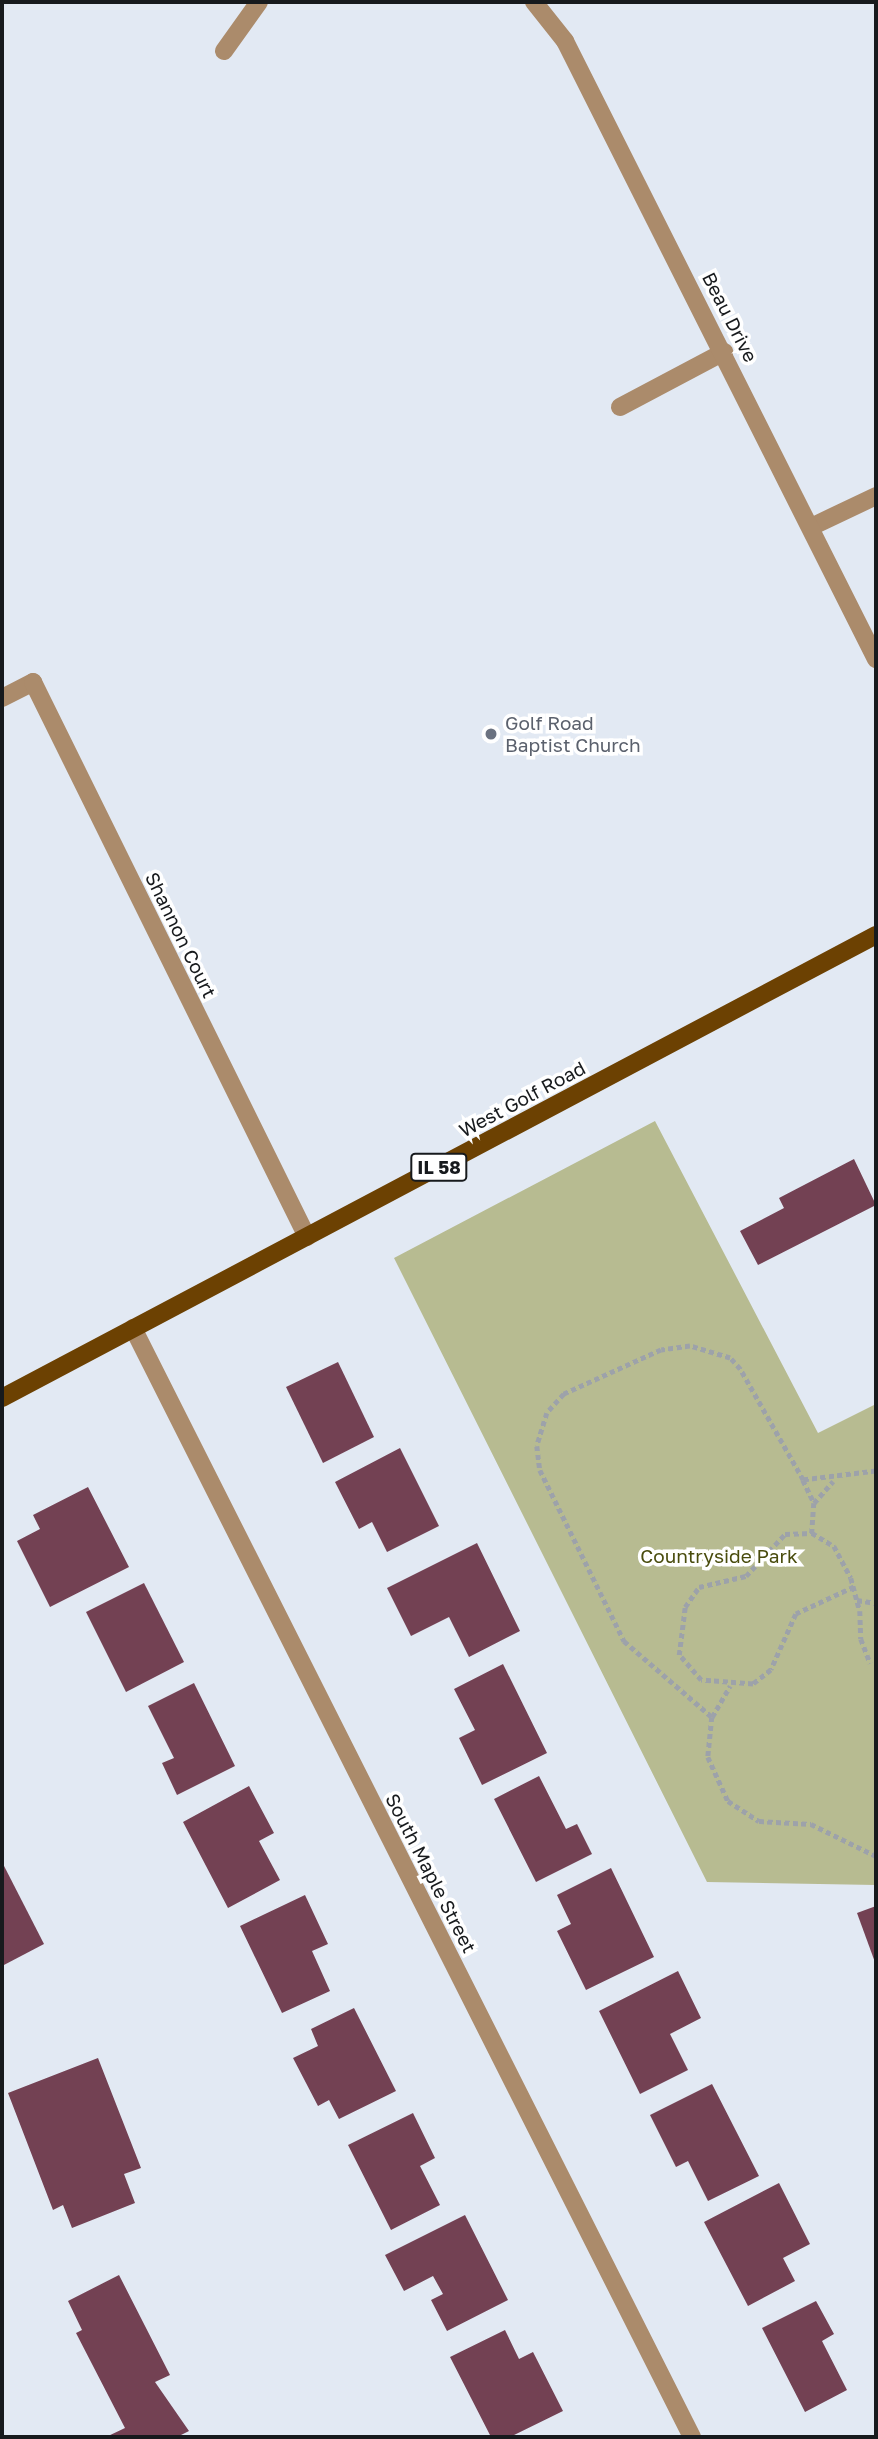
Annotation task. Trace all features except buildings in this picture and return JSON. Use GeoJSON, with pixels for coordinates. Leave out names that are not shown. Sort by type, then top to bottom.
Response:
{"type":"FeatureCollection","features":[{"type":"Feature","properties":{"kind":"main road","name":"West Golf Road"},"geometry":{"type":"LineString","coordinates":[[2,1398],[876,935]]}},
{"type":"Feature","properties":{"kind":"street"},"geometry":{"type":"LineString","coordinates":[[224,51],[259,2]]}},
{"type":"Feature","properties":{"kind":"street","name":"Beau Drive"},"geometry":{"type":"LineString","coordinates":[[534,2],[565,41],[724,352],[876,659]]}},
{"type":"Feature","properties":{"kind":"street"},"geometry":{"type":"LineString","coordinates":[[620,407],[724,352]]}},
{"type":"Feature","properties":{"kind":"street"},"geometry":{"type":"LineString","coordinates":[[810,527],[876,496]]}},
{"type":"Feature","properties":{"kind":"street","name":"Shannon Court"},"geometry":{"type":"LineString","coordinates":[[2,698],[33,682],[307,1237]]}},
{"type":"Feature","properties":{"kind":"street","name":"South Maple Street"},"geometry":{"type":"LineString","coordinates":[[133,1328],[692,2437]]}},
{"type":"Feature","properties":{"kind":"path"},"geometry":{"type":"LineString","coordinates":[[712,1717],[624,1641],[540,1470],[537,1446],[547,1413],[584,1382],[662,1350],[712,1351],[740,1369],[803,1480],[814,1503],[812,1533]]}},
{"type":"Feature","properties":{"kind":"path"},"geometry":{"type":"LineString","coordinates":[[803,1480],[833,1481],[876,1471]]}},
{"type":"Feature","properties":{"kind":"path"},"geometry":{"type":"LineString","coordinates":[[814,1503],[833,1481]]}},
{"type":"Feature","properties":{"kind":"path"},"geometry":{"type":"LineString","coordinates":[[854,1587],[796,1614],[763,1678],[730,1686],[701,1680],[679,1655],[685,1607],[699,1587],[746,1576],[785,1534],[812,1533],[834,1546],[854,1587],[870,1663]]}},
{"type":"Feature","properties":{"kind":"path"},"geometry":{"type":"LineString","coordinates":[[857,1600],[876,1603]]}},
{"type":"Feature","properties":{"kind":"path"},"geometry":{"type":"LineString","coordinates":[[730,1686],[712,1717],[708,1757],[740,1812],[776,1825],[811,1824],[876,1856]]}},
{"type":"Feature","properties":{"kind":"green space","name":"Countryside Park"},"geometry":{"type":"Polygon","coordinates":[[[655,1121],[818,1433],[876,1404],[876,1885],[707,1882],[394,1258],[655,1121]]]}},
{"type":"Feature","properties":{"kind":"place","name":"Golf Road Baptist Church"},"geometry":{"type":"Point","coordinates":[491,734]}}]}
